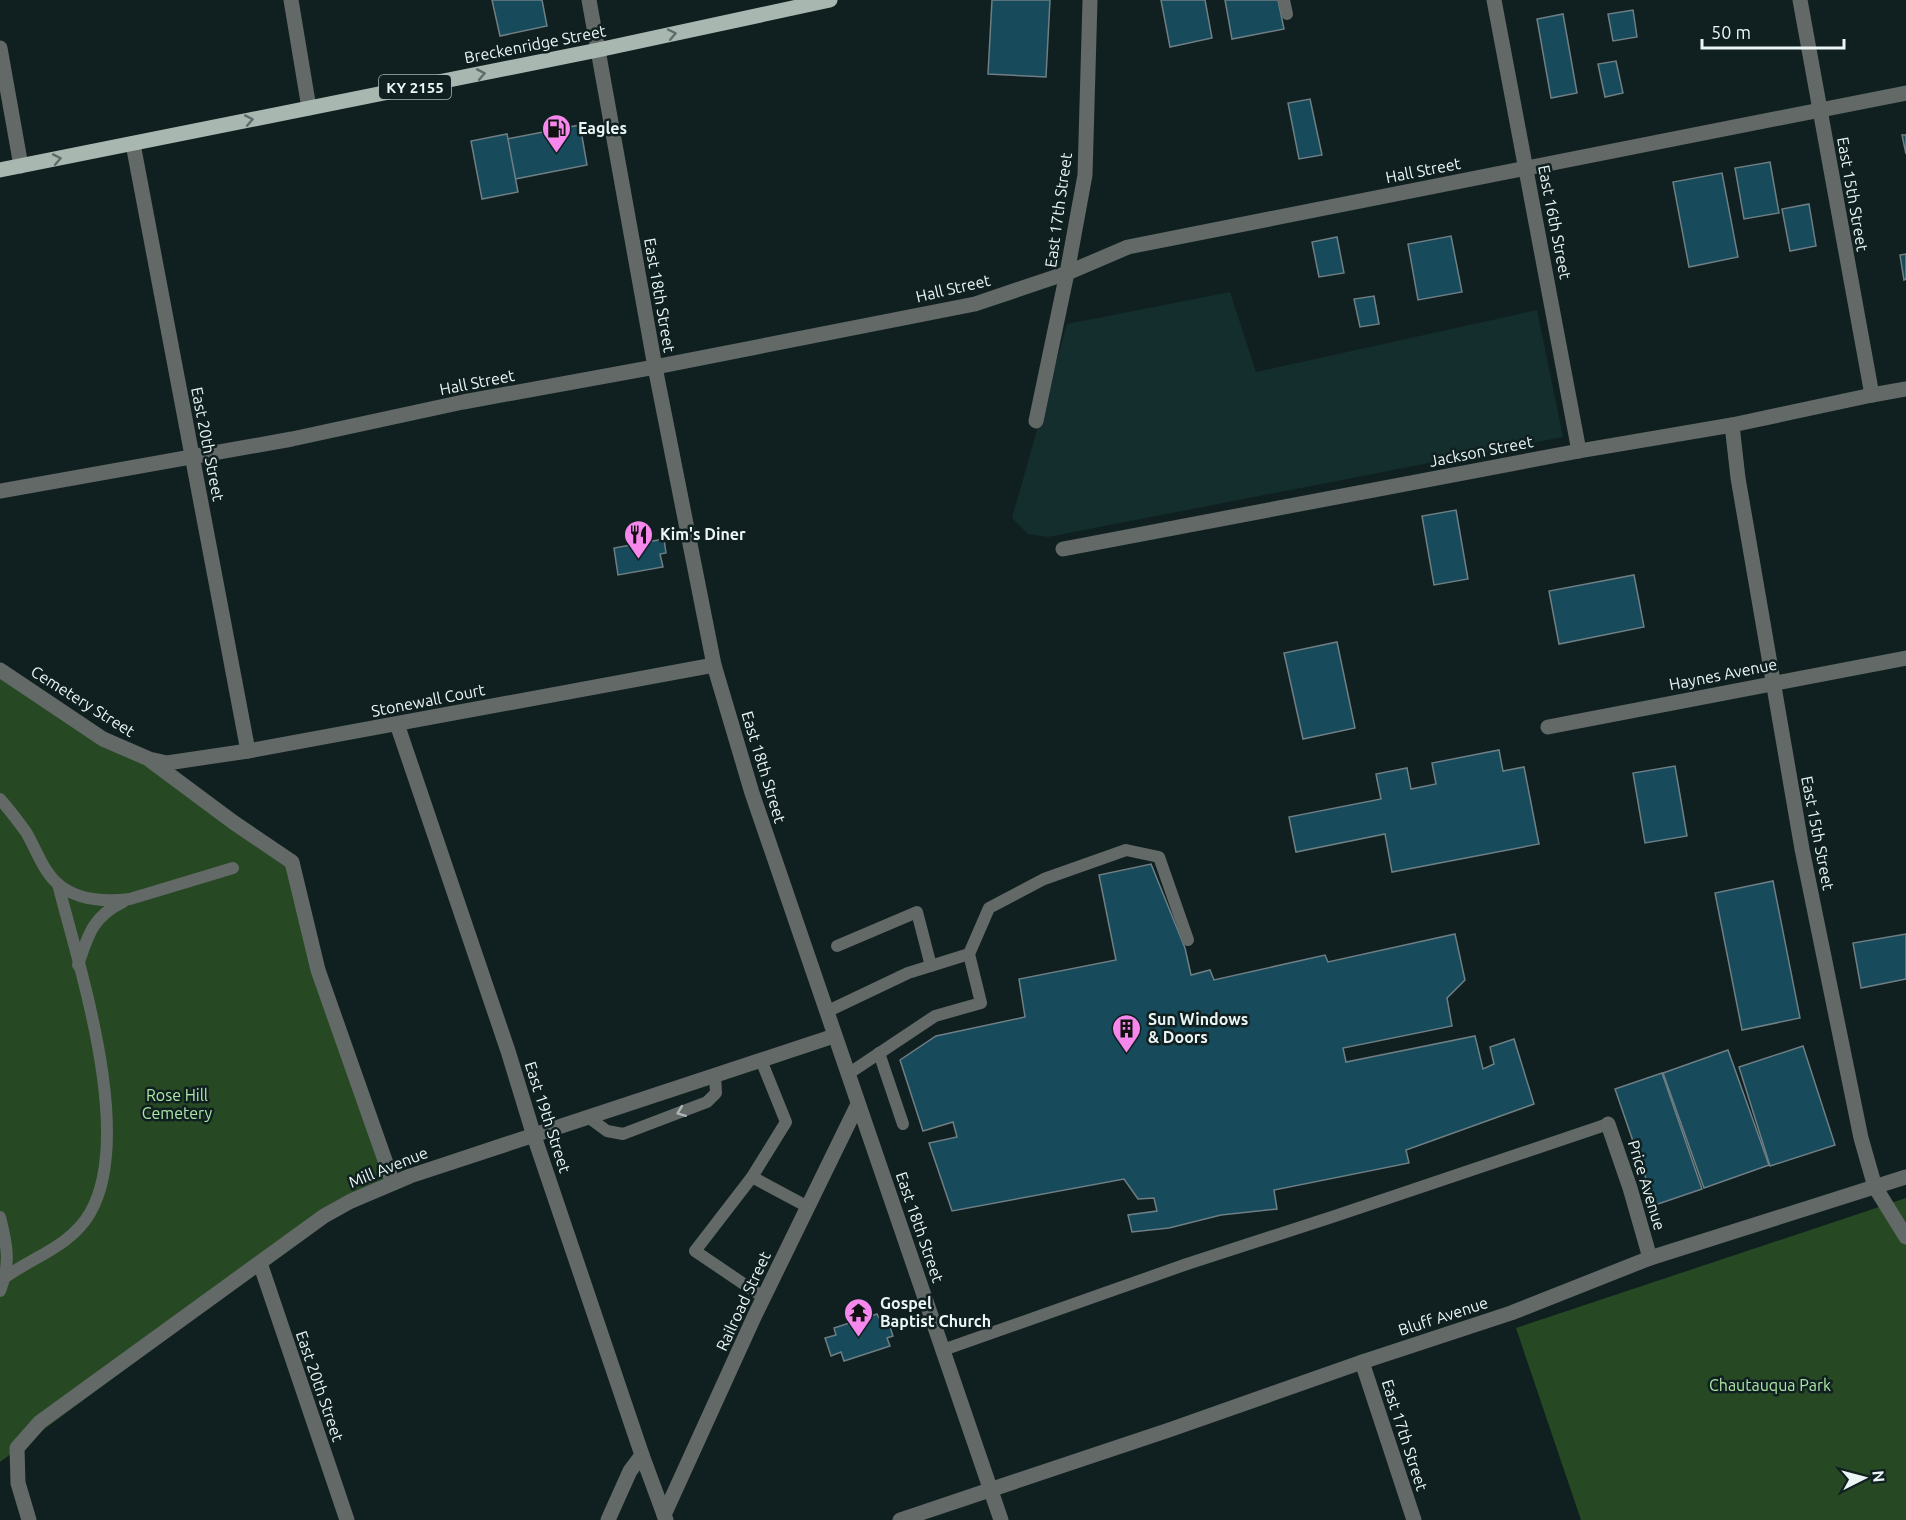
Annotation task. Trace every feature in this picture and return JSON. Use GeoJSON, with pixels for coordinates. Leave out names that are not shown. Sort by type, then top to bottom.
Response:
{"type":"FeatureCollection","features":[{"type":"Feature","properties":{"kind":"main road","name":"Breckenridge Street"},"geometry":{"type":"LineString","coordinates":[[0,170],[598,50],[830,0]]}},
{"type":"Feature","properties":{"kind":"street"},"geometry":{"type":"LineString","coordinates":[[291,0],[309,108]]}},
{"type":"Feature","properties":{"kind":"street","name":"East 18th Street"},"geometry":{"type":"LineString","coordinates":[[589,0],[655,367],[714,665],[752,793],[1001,1520]]}},
{"type":"Feature","properties":{"kind":"street","name":"East 17th Street"},"geometry":{"type":"LineString","coordinates":[[1036,421],[1068,273],[1085,175],[1090,0]]}},
{"type":"Feature","properties":{"kind":"street","name":"East 16th Street"},"geometry":{"type":"LineString","coordinates":[[1494,0],[1579,451]]}},
{"type":"Feature","properties":{"kind":"street","name":"East 15th Street"},"geometry":{"type":"LineString","coordinates":[[1800,0],[1872,395]]}},
{"type":"Feature","properties":{"kind":"street"},"geometry":{"type":"LineString","coordinates":[[0,48],[21,166]]}},
{"type":"Feature","properties":{"kind":"street","name":"Hall Street"},"geometry":{"type":"LineString","coordinates":[[0,491],[292,439],[463,402],[975,304],[1068,273],[1128,246],[1906,93]]}},
{"type":"Feature","properties":{"kind":"street","name":"East 20th Street"},"geometry":{"type":"LineString","coordinates":[[133,144],[248,751]]}},
{"type":"Feature","properties":{"kind":"street","name":"Jackson Street"},"geometry":{"type":"LineString","coordinates":[[1063,549],[1579,451],[1732,425],[1872,395],[1906,390]]}},
{"type":"Feature","properties":{"kind":"street","name":"East 15th Street"},"geometry":{"type":"LineString","coordinates":[[1732,425],[1738,478],[1802,849],[1861,1138],[1875,1187],[1906,1237]]}},
{"type":"Feature","properties":{"kind":"street","name":"Haynes Avenue"},"geometry":{"type":"LineString","coordinates":[[1548,727],[1906,658]]}},
{"type":"Feature","properties":{"kind":"street","name":"Stonewall Court"},"geometry":{"type":"LineString","coordinates":[[149,759],[168,763],[248,751],[714,665]]}},
{"type":"Feature","properties":{"kind":"street","name":"Cemetery Street"},"geometry":{"type":"LineString","coordinates":[[0,670],[103,739],[149,759]]}},
{"type":"Feature","properties":{"kind":"street","name":"East 19th Street"},"geometry":{"type":"LineString","coordinates":[[397,724],[508,1051],[534,1136],[665,1518]]}},
{"type":"Feature","properties":{"kind":"street"},"geometry":{"type":"LineString","coordinates":[[149,759],[233,822],[292,862],[318,970],[393,1183]]}},
{"type":"Feature","properties":{"kind":"street","name":"Mill Avenue"},"geometry":{"type":"LineString","coordinates":[[29,1520],[18,1483],[17,1448],[40,1422],[324,1216],[351,1201],[410,1176],[834,1036]]}},
{"type":"Feature","properties":{"kind":"street","name":"Railroad Street"},"geometry":{"type":"LineString","coordinates":[[665,1518],[763,1297],[858,1104]]}},
{"type":"Feature","properties":{"kind":"street","name":"Price Avenue"},"geometry":{"type":"LineString","coordinates":[[1608,1124],[1630,1188],[1650,1258]]}},
{"type":"Feature","properties":{"kind":"street","name":"Bluff Avenue"},"geometry":{"type":"LineString","coordinates":[[900,1520],[1169,1431],[1511,1312],[1650,1258],[1906,1177]]}},
{"type":"Feature","properties":{"kind":"street","name":"East 20th Street"},"geometry":{"type":"LineString","coordinates":[[260,1263],[347,1520]]}},
{"type":"Feature","properties":{"kind":"street","name":"East 17th Street"},"geometry":{"type":"LineString","coordinates":[[1362,1362],[1414,1520]]}},
{"type":"Feature","properties":{"kind":"street"},"geometry":{"type":"LineString","coordinates":[[608,1520],[630,1471],[642,1455]]}},
{"type":"Feature","properties":{"kind":"lane"},"geometry":{"type":"LineString","coordinates":[[1284,0],[1287,14]]}},
{"type":"Feature","properties":{"kind":"lane"},"geometry":{"type":"LineString","coordinates":[[0,799],[26,833],[57,884],[97,1036],[105,1100],[107,1147],[102,1183],[90,1213],[72,1236],[4,1278]]}},
{"type":"Feature","properties":{"kind":"lane"},"geometry":{"type":"LineString","coordinates":[[848,1074],[935,1016],[981,1003],[969,954],[989,908],[1044,879],[1126,850],[1159,857],[1188,940]]}},
{"type":"Feature","properties":{"kind":"lane"},"geometry":{"type":"LineString","coordinates":[[57,884],[77,895],[95,900],[112,901],[130,899],[233,868]]}},
{"type":"Feature","properties":{"kind":"lane"},"geometry":{"type":"LineString","coordinates":[[78,965],[94,925],[102,914],[130,899]]}},
{"type":"Feature","properties":{"kind":"lane"},"geometry":{"type":"LineString","coordinates":[[837,946],[917,912],[931,966]]}},
{"type":"Feature","properties":{"kind":"lane"},"geometry":{"type":"LineString","coordinates":[[826,1012],[908,973],[969,954]]}},
{"type":"Feature","properties":{"kind":"lane"},"geometry":{"type":"LineString","coordinates":[[879,1053],[903,1124]]}},
{"type":"Feature","properties":{"kind":"lane"},"geometry":{"type":"LineString","coordinates":[[761,1060],[786,1122],[752,1177],[695,1251],[763,1297]]}},
{"type":"Feature","properties":{"kind":"lane"},"geometry":{"type":"LineString","coordinates":[[588,1118],[607,1131],[623,1134],[707,1102],[716,1093],[716,1075]]}},
{"type":"Feature","properties":{"kind":"lane"},"geometry":{"type":"LineString","coordinates":[[943,1350],[1187,1264],[1608,1124]]}},
{"type":"Feature","properties":{"kind":"lane"},"geometry":{"type":"LineString","coordinates":[[752,1177],[808,1208]]}},
{"type":"Feature","properties":{"kind":"lane"},"geometry":{"type":"LineString","coordinates":[[0,1217],[7,1247],[7,1271],[0,1291]]}},
{"type":"Feature","properties":{"kind":"shaded area"},"geometry":{"type":"Polygon","coordinates":[[[1230,292],[1256,372],[1537,310],[1563,437],[1048,537],[1028,534],[1012,518],[1067,324],[1230,292]]]}},
{"type":"Feature","properties":{"kind":"green space","name":"Rose Hill Cemetery"},"geometry":{"type":"Polygon","coordinates":[[[0,670],[139,755],[292,862],[318,970],[393,1183],[352,1201],[0,1462],[0,670]]]}},
{"type":"Feature","properties":{"kind":"green space","name":"Chautauqua Park"},"geometry":{"type":"Polygon","coordinates":[[[1906,1198],[1906,1520],[1581,1520],[1516,1328],[1906,1198]]]}},
{"type":"Feature","properties":{"kind":"building"},"geometry":{"type":"Polygon","coordinates":[[[492,0],[542,0],[547,26],[500,36],[492,0]]]}},
{"type":"Feature","properties":{"kind":"building"},"geometry":{"type":"Polygon","coordinates":[[[992,0],[1050,0],[1046,77],[988,74],[992,0]]]}},
{"type":"Feature","properties":{"kind":"building"},"geometry":{"type":"Polygon","coordinates":[[[1161,0],[1205,0],[1212,38],[1170,47],[1161,0]]]}},
{"type":"Feature","properties":{"kind":"building"},"geometry":{"type":"Polygon","coordinates":[[[1225,0],[1278,0],[1284,29],[1232,39],[1225,0]]]}},
{"type":"Feature","properties":{"kind":"building"},"geometry":{"type":"Polygon","coordinates":[[[1633,10],[1637,37],[1613,41],[1608,14],[1633,10]]]}},
{"type":"Feature","properties":{"kind":"building"},"geometry":{"type":"Polygon","coordinates":[[[1563,14],[1577,93],[1551,98],[1537,19],[1563,14]]]}},
{"type":"Feature","properties":{"kind":"building"},"geometry":{"type":"Polygon","coordinates":[[[1616,61],[1623,93],[1605,97],[1598,64],[1616,61]]]}},
{"type":"Feature","properties":{"kind":"building"},"geometry":{"type":"Polygon","coordinates":[[[1310,99],[1322,155],[1299,159],[1288,103],[1310,99]]]}},
{"type":"Feature","properties":{"kind":"building"},"geometry":{"type":"Polygon","coordinates":[[[580,125],[587,165],[515,179],[507,139],[580,125]]]}},
{"type":"Feature","properties":{"kind":"building"},"geometry":{"type":"Polygon","coordinates":[[[507,134],[518,192],[482,199],[471,141],[507,134]]]}},
{"type":"Feature","properties":{"kind":"building"},"geometry":{"type":"Polygon","coordinates":[[[1902,135],[1906,135],[1906,154],[1902,135]]]}},
{"type":"Feature","properties":{"kind":"building"},"geometry":{"type":"Polygon","coordinates":[[[1770,162],[1779,213],[1744,219],[1735,168],[1770,162]]]}},
{"type":"Feature","properties":{"kind":"building"},"geometry":{"type":"Polygon","coordinates":[[[1722,173],[1738,257],[1689,267],[1673,182],[1722,173]]]}},
{"type":"Feature","properties":{"kind":"building"},"geometry":{"type":"Polygon","coordinates":[[[1809,204],[1816,246],[1790,251],[1782,209],[1809,204]]]}},
{"type":"Feature","properties":{"kind":"building"},"geometry":{"type":"Polygon","coordinates":[[[1451,236],[1462,292],[1418,300],[1408,244],[1451,236]]]}},
{"type":"Feature","properties":{"kind":"building"},"geometry":{"type":"Polygon","coordinates":[[[1337,237],[1344,273],[1319,277],[1312,242],[1337,237]]]}},
{"type":"Feature","properties":{"kind":"building"},"geometry":{"type":"Polygon","coordinates":[[[1906,254],[1906,279],[1904,280],[1900,255],[1906,254]]]}},
{"type":"Feature","properties":{"kind":"building"},"geometry":{"type":"Polygon","coordinates":[[[1374,296],[1379,324],[1360,327],[1354,299],[1374,296]]]}},
{"type":"Feature","properties":{"kind":"building"},"geometry":{"type":"Polygon","coordinates":[[[1456,510],[1468,579],[1434,585],[1422,516],[1456,510]]]}},
{"type":"Feature","properties":{"kind":"building","name":"Kim's Diner"},"geometry":{"type":"Polygon","coordinates":[[[664,539],[666,553],[660,554],[663,567],[618,575],[614,548],[664,539]]]}},
{"type":"Feature","properties":{"kind":"building"},"geometry":{"type":"Polygon","coordinates":[[[1634,575],[1644,627],[1559,644],[1549,591],[1634,575]]]}},
{"type":"Feature","properties":{"kind":"building"},"geometry":{"type":"Polygon","coordinates":[[[1337,642],[1355,728],[1303,739],[1284,653],[1337,642]]]}},
{"type":"Feature","properties":{"kind":"building"},"geometry":{"type":"Polygon","coordinates":[[[1499,750],[1503,771],[1524,767],[1539,844],[1392,872],[1385,834],[1296,852],[1289,817],[1381,799],[1376,774],[1407,768],[1411,789],[1436,784],[1432,763],[1499,750]]]}},
{"type":"Feature","properties":{"kind":"building"},"geometry":{"type":"Polygon","coordinates":[[[1675,766],[1687,836],[1645,843],[1633,773],[1675,766]]]}},
{"type":"Feature","properties":{"kind":"building","name":"Sun Windows & Doors"},"geometry":{"type":"Polygon","coordinates":[[[1151,864],[1185,948],[1191,975],[1210,970],[1214,980],[1325,955],[1328,962],[1455,934],[1465,980],[1447,998],[1452,1026],[1343,1048],[1346,1062],[1475,1036],[1483,1069],[1494,1064],[1490,1047],[1514,1039],[1534,1104],[1406,1150],[1409,1163],[1274,1190],[1277,1209],[1221,1215],[1169,1228],[1132,1232],[1128,1215],[1157,1211],[1154,1198],[1138,1199],[1124,1179],[952,1211],[929,1143],[957,1137],[953,1122],[923,1131],[900,1060],[936,1036],[1025,1017],[1019,979],[1116,960],[1099,875],[1151,864]]]}},
{"type":"Feature","properties":{"kind":"building"},"geometry":{"type":"Polygon","coordinates":[[[1773,881],[1800,1018],[1742,1030],[1715,893],[1773,881]]]}},
{"type":"Feature","properties":{"kind":"building"},"geometry":{"type":"Polygon","coordinates":[[[1906,934],[1906,979],[1861,988],[1853,943],[1906,934]]]}},
{"type":"Feature","properties":{"kind":"building"},"geometry":{"type":"Polygon","coordinates":[[[1803,1046],[1835,1145],[1770,1166],[1739,1067],[1803,1046]]]}},
{"type":"Feature","properties":{"kind":"building"},"geometry":{"type":"Polygon","coordinates":[[[1728,1050],[1769,1165],[1704,1188],[1663,1073],[1728,1050]]]}},
{"type":"Feature","properties":{"kind":"building"},"geometry":{"type":"Polygon","coordinates":[[[1662,1073],[1702,1189],[1655,1205],[1615,1089],[1662,1073]]]}},
{"type":"Feature","properties":{"kind":"building","name":"Gospel Baptist Church"},"geometry":{"type":"Polygon","coordinates":[[[877,1314],[879,1318],[886,1315],[893,1336],[887,1338],[890,1346],[844,1361],[841,1352],[831,1356],[825,1338],[836,1335],[834,1328],[877,1314]]]}},
{"type":"Feature","properties":{"kind":"place","name":"Eagles"},"geometry":{"type":"Point","coordinates":[557,154]}},
{"type":"Feature","properties":{"kind":"place","name":"Kim's Diner"},"geometry":{"type":"Point","coordinates":[639,560]}},
{"type":"Feature","properties":{"kind":"place","name":"Sun Windows & Doors"},"geometry":{"type":"Point","coordinates":[1127,1054]}},
{"type":"Feature","properties":{"kind":"place","name":"Gospel Baptist Church"},"geometry":{"type":"Point","coordinates":[859,1338]}}]}
